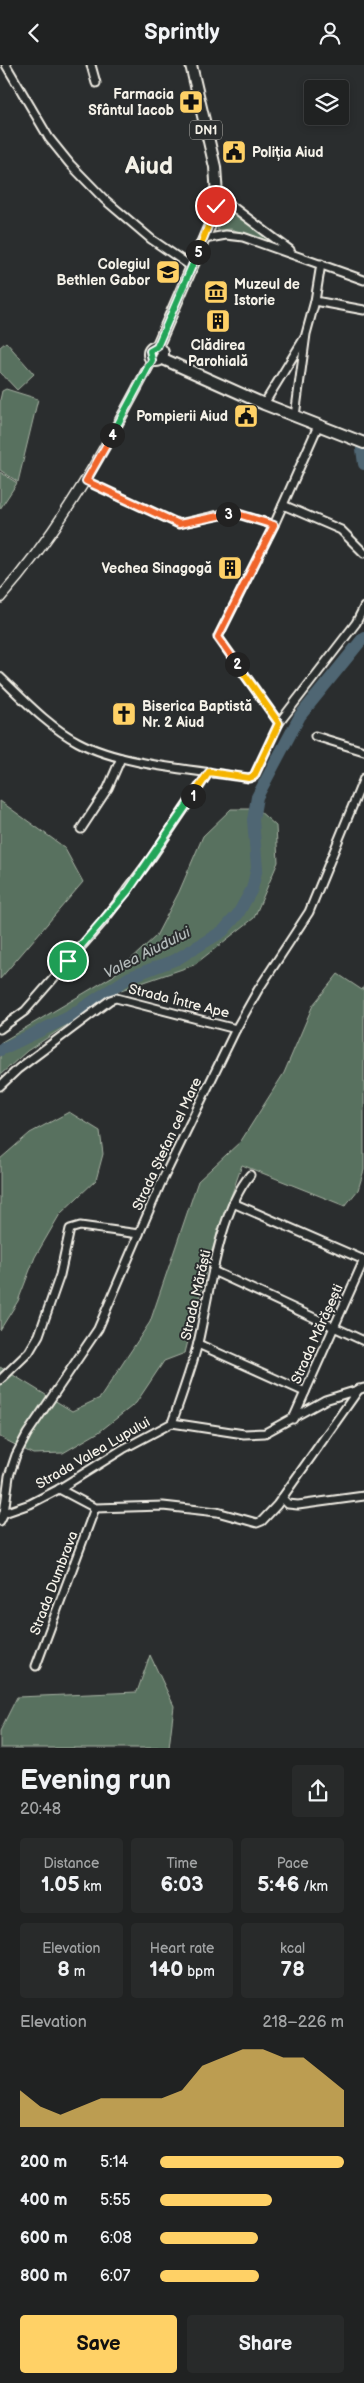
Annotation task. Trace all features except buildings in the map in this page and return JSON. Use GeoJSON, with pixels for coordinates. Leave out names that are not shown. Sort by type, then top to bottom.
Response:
{"type":"FeatureCollection","features":[{"type":"Feature","properties":{"kind":"main road","name":"DN1"},"geometry":{"type":"LineString","coordinates":[[156,359],[162,352],[157,347],[204,239],[218,195],[193,66]]}},
{"type":"Feature","properties":{"kind":"main road"},"geometry":{"type":"LineString","coordinates":[[0,598],[50,536],[86,481],[156,359],[364,443]]}},
{"type":"Feature","properties":{"kind":"street"},"geometry":{"type":"LineString","coordinates":[[6,65],[50,138],[88,183],[151,239],[192,267]]}},
{"type":"Feature","properties":{"kind":"street"},"geometry":{"type":"LineString","coordinates":[[91,65],[96,83]]}},
{"type":"Feature","properties":{"kind":"street"},"geometry":{"type":"LineString","coordinates":[[218,195],[294,254]]}},
{"type":"Feature","properties":{"kind":"street"},"geometry":{"type":"LineString","coordinates":[[204,239],[217,235],[234,235],[294,254],[364,280]]}},
{"type":"Feature","properties":{"kind":"street"},"geometry":{"type":"LineString","coordinates":[[295,416],[306,334],[315,301],[321,264]]}},
{"type":"Feature","properties":{"kind":"street"},"geometry":{"type":"LineString","coordinates":[[315,301],[364,310]]}},
{"type":"Feature","properties":{"kind":"street"},"geometry":{"type":"LineString","coordinates":[[264,404],[306,334]]}},
{"type":"Feature","properties":{"kind":"street"},"geometry":{"type":"LineString","coordinates":[[279,723],[218,637],[274,525],[318,426]]}},
{"type":"Feature","properties":{"kind":"street"},"geometry":{"type":"LineString","coordinates":[[86,481],[179,524],[227,513],[238,514],[274,525]]}},
{"type":"Feature","properties":{"kind":"street"},"geometry":{"type":"LineString","coordinates":[[283,505],[341,531],[364,553]]}},
{"type":"Feature","properties":{"kind":"street"},"geometry":{"type":"LineString","coordinates":[[0,677],[68,736],[87,746],[121,759],[249,778],[254,776],[279,723],[356,623],[364,607]]}},
{"type":"Feature","properties":{"kind":"street"},"geometry":{"type":"LineString","coordinates":[[315,736],[364,751]]}},
{"type":"Feature","properties":{"kind":"street"},"geometry":{"type":"LineString","coordinates":[[81,829],[108,788],[121,759]]}},
{"type":"Feature","properties":{"kind":"street"},"geometry":{"type":"LineString","coordinates":[[0,1029],[15,1020],[24,1011],[102,923],[147,864],[209,772]]}},
{"type":"Feature","properties":{"kind":"street","name":"Strada Ștefan cel Mare"},"geometry":{"type":"LineString","coordinates":[[0,1521],[4,1513],[9,1476],[16,1455],[27,1434],[98,1329],[185,1131],[236,1029],[258,990],[308,912],[364,778]]}},
{"type":"Feature","properties":{"kind":"street","name":"Strada Între Ape"},"geometry":{"type":"LineString","coordinates":[[0,1086],[18,1069],[110,1000],[116,998],[236,1029]]}},
{"type":"Feature","properties":{"kind":"street","name":"Strada Mărăști"},"geometry":{"type":"LineString","coordinates":[[172,1423],[198,1345],[213,1271],[233,1203],[240,1188],[250,1175]]}},
{"type":"Feature","properties":{"kind":"street"},"geometry":{"type":"LineString","coordinates":[[233,1203],[364,1260]]}},
{"type":"Feature","properties":{"kind":"street"},"geometry":{"type":"LineString","coordinates":[[0,1380],[29,1352],[39,1335],[60,1275],[70,1229],[80,1226],[139,1234]]}},
{"type":"Feature","properties":{"kind":"street","name":"Strada Mărășești"},"geometry":{"type":"LineString","coordinates":[[293,1419],[364,1260]]}},
{"type":"Feature","properties":{"kind":"street"},"geometry":{"type":"LineString","coordinates":[[213,1271],[364,1341]]}},
{"type":"Feature","properties":{"kind":"street"},"geometry":{"type":"LineString","coordinates":[[198,1345],[305,1392]]}},
{"type":"Feature","properties":{"kind":"street"},"geometry":{"type":"LineString","coordinates":[[59,1489],[95,1508],[163,1507],[217,1512],[257,1523],[269,1514],[282,1498],[362,1389]]}},
{"type":"Feature","properties":{"kind":"street","name":"Strada Valea Lupului"},"geometry":{"type":"LineString","coordinates":[[4,1513],[30,1504],[59,1489],[123,1449],[172,1423],[258,1434],[272,1430],[325,1400],[362,1389]]}},
{"type":"Feature","properties":{"kind":"street"},"geometry":{"type":"LineString","coordinates":[[282,1498],[288,1504],[298,1505],[364,1496]]}},
{"type":"Feature","properties":{"kind":"street","name":"Strada Dumbrava"},"geometry":{"type":"LineString","coordinates":[[36,1666],[95,1508]]}},
{"type":"Feature","properties":{"kind":"green space"},"geometry":{"type":"Polygon","coordinates":[[[225,205],[275,241],[273,244],[231,229],[217,230],[222,208],[225,205]]]}},
{"type":"Feature","properties":{"kind":"green space"},"geometry":{"type":"Polygon","coordinates":[[[6,342],[34,374],[17,390],[0,372],[0,347],[6,342]]]}},
{"type":"Feature","properties":{"kind":"green space"},"geometry":{"type":"Polygon","coordinates":[[[6,389],[38,399],[18,482],[0,470],[0,400],[2,391],[6,389]]]}},
{"type":"Feature","properties":{"kind":"green space"},"geometry":{"type":"Polygon","coordinates":[[[0,472],[17,483],[0,509],[0,472]]]}},
{"type":"Feature","properties":{"kind":"green space"},"geometry":{"type":"Polygon","coordinates":[[[0,801],[64,847],[83,882],[0,979],[0,801]]]}},
{"type":"Feature","properties":{"kind":"green space"},"geometry":{"type":"Polygon","coordinates":[[[231,809],[257,809],[276,826],[278,862],[254,918],[194,965],[121,990],[27,1051],[0,1075],[0,1043],[113,976],[156,936],[179,892],[203,836],[231,809]]]}},
{"type":"Feature","properties":{"kind":"green space"},"geometry":{"type":"Polygon","coordinates":[[[338,974],[362,990],[364,986],[364,1170],[358,1190],[345,1206],[242,1165],[209,1259],[185,1353],[164,1361],[136,1403],[99,1432],[63,1453],[33,1454],[0,1437],[0,1367],[72,1411],[100,1398],[150,1322],[198,1181],[241,1141],[284,1073],[313,1005],[338,974]]]}},
{"type":"Feature","properties":{"kind":"green space"},"geometry":{"type":"Polygon","coordinates":[[[69,1112],[100,1131],[103,1154],[96,1180],[60,1214],[35,1257],[18,1301],[0,1330],[0,1159],[30,1133],[69,1112]]]}},
{"type":"Feature","properties":{"kind":"green space"},"geometry":{"type":"Polygon","coordinates":[[[150,1655],[174,1706],[169,1748],[0,1748],[0,1731],[17,1697],[137,1692],[150,1655]]]}},
{"type":"Feature","properties":{"kind":"waterway","name":"Valea Aiudului"},"geometry":{"type":"LineString","coordinates":[[364,441],[362,449],[364,464]]}},
{"type":"Feature","properties":{"kind":"waterway","name":"Valea Aiudului"},"geometry":{"type":"LineString","coordinates":[[0,1050],[67,1018],[130,977],[177,959],[223,931],[238,914],[252,889],[257,868],[253,820],[257,797],[300,716],[364,637]]}},
{"type":"Feature","properties":{"kind":"place","name":"Farmacia Sfântul Iacob"},"geometry":{"type":"Point","coordinates":[191,102]}},
{"type":"Feature","properties":{"kind":"place","name":"Poliția Aiud"},"geometry":{"type":"Point","coordinates":[234,152]}},
{"type":"Feature","properties":{"kind":"place","name":"Colegiul Bethlen Gabor"},"geometry":{"type":"Point","coordinates":[168,272]}},
{"type":"Feature","properties":{"kind":"place","name":"Muzeul de Istorie"},"geometry":{"type":"Point","coordinates":[216,292]}},
{"type":"Feature","properties":{"kind":"place","name":"Clădirea Parohială"},"geometry":{"type":"Point","coordinates":[218,321]}},
{"type":"Feature","properties":{"kind":"place","name":"Pompierii Aiud"},"geometry":{"type":"Point","coordinates":[246,416]}},
{"type":"Feature","properties":{"kind":"place","name":"Vechea Sinagogă"},"geometry":{"type":"Point","coordinates":[230,568]}},
{"type":"Feature","properties":{"kind":"place","name":"Biserica Baptistă Nr. 2 Aiud"},"geometry":{"type":"Point","coordinates":[124,714]}},
{"type":"Feature","properties":{"kind":"district","name":"Aiud"},"geometry":{"type":"Point","coordinates":[149,166]}},
{"type":"Feature","properties":{"kind":"route"},"geometry":{"type":"LineString","coordinates":[[68,961],[128,891],[209,772],[249,778],[254,776],[279,723],[218,637],[274,525],[254,518],[227,513],[188,524],[179,524],[167,521],[86,481],[152,360],[149,356],[150,351],[157,347],[210,225],[216,206]]}}]}
